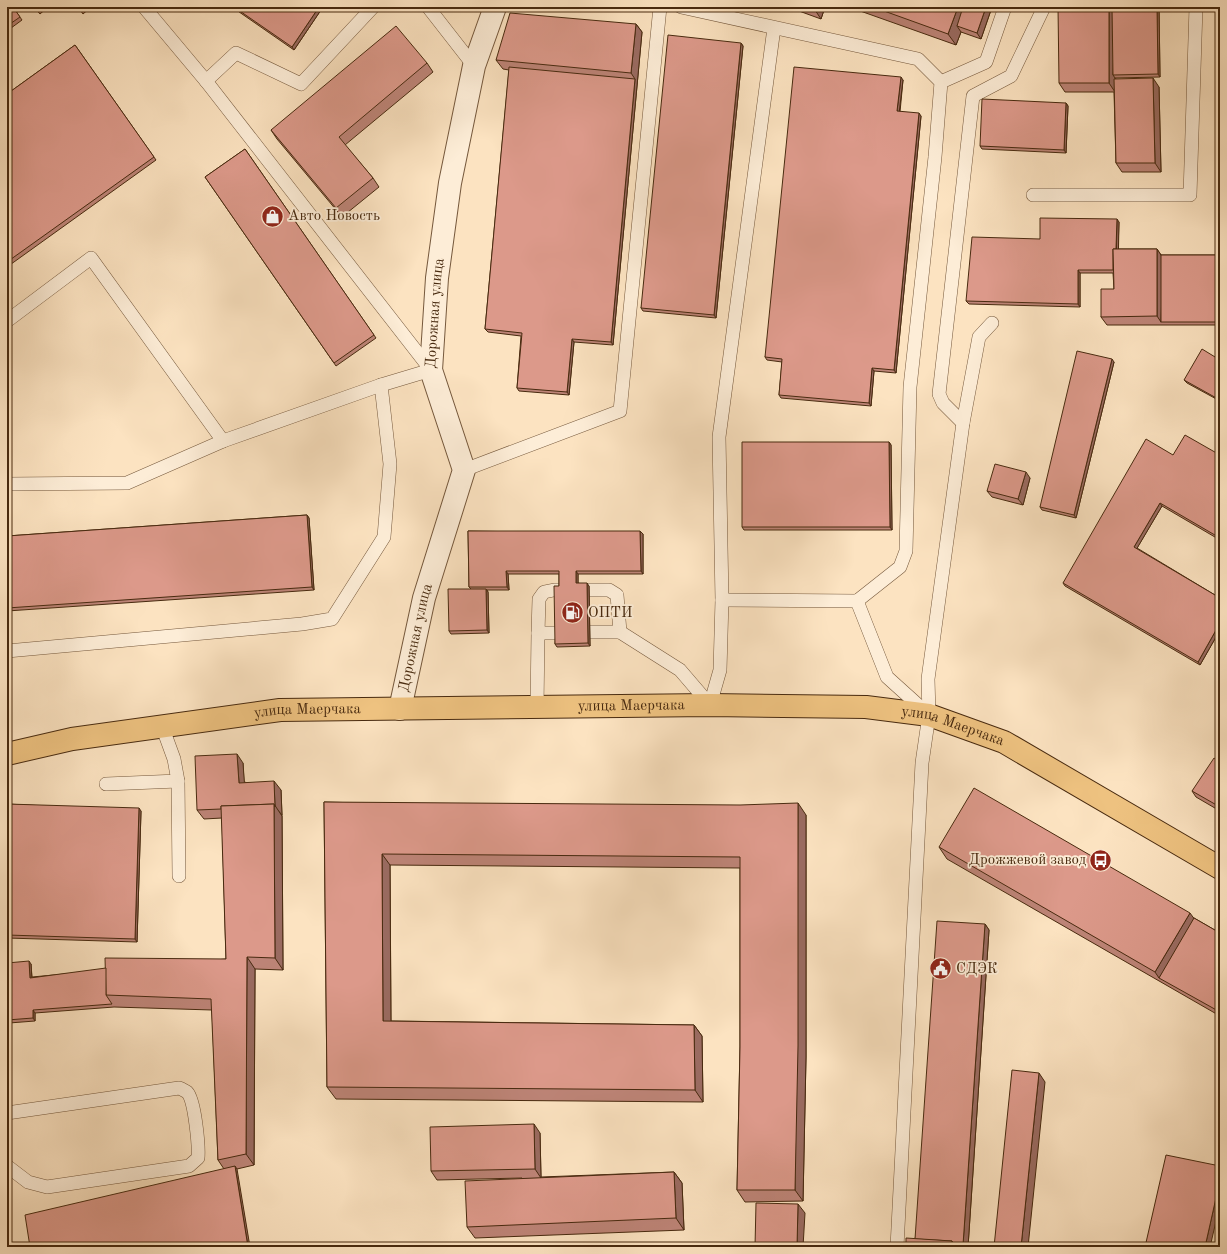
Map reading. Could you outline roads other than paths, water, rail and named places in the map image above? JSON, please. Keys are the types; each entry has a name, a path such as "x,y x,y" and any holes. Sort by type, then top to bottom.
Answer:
{"main road":[{"name":"улица Маерчака","path":"7,754 72,739 280,710 710,705 866,708 929,716 1004,742 1220,868"}],"street":[{"name":"Дорожная улица","path":"400,709 424,598 464,470 431,370 437,278 450,183 474,66 495,7"}],"lane":[{"path":"7,484 127,483 223,441 381,385 431,370 206,81 144,7"},
{"path":"206,81 236,53 301,84 373,7"},
{"path":"428,7 474,66"},
{"path":"464,470 620,411 660,7"},
{"path":"681,7 918,59 942,82"},
{"path":"942,82 986,62 1005,7"},
{"path":"963,423 942,403 939,394 973,96 1011,76 1044,7"},
{"path":"1033,195 1190,195 1196,7"},
{"path":"710,705 720,670 722,600 719,437 774,28"},
{"path":"722,600 857,601 900,567 906,551 910,387 942,82"},
{"path":"7,321 91,258 223,441"},
{"path":"897,1247 922,763 929,716 928,679 963,423 980,337 992,323"},
{"path":"7,650 302,624 332,619 384,537 390,464 381,385"},
{"path":"537,708 538,599 544,592 554,590 609,590 617,595 620,632"},
{"path":"857,601 887,677 929,716"},
{"path":"590,632 620,632 680,670 710,705"},
{"path":"538,633 557,633"},
{"path":"162,726 174,759 178,781 179,876"},
{"path":"106,784 178,781"},
{"path":"7,1113 179,1088 188,1093 192,1102 199,1148 198,1158 189,1166 47,1186 28,1182 7,1166"}],"place":[{"name":"Авто Новость","path":"272,216"},
{"name":"ОПТИ","path":"572,613"},
{"name":"Дрожжевой завод","path":"1101,860"},
{"name":"СДЭК","path":"941,969"}]}
